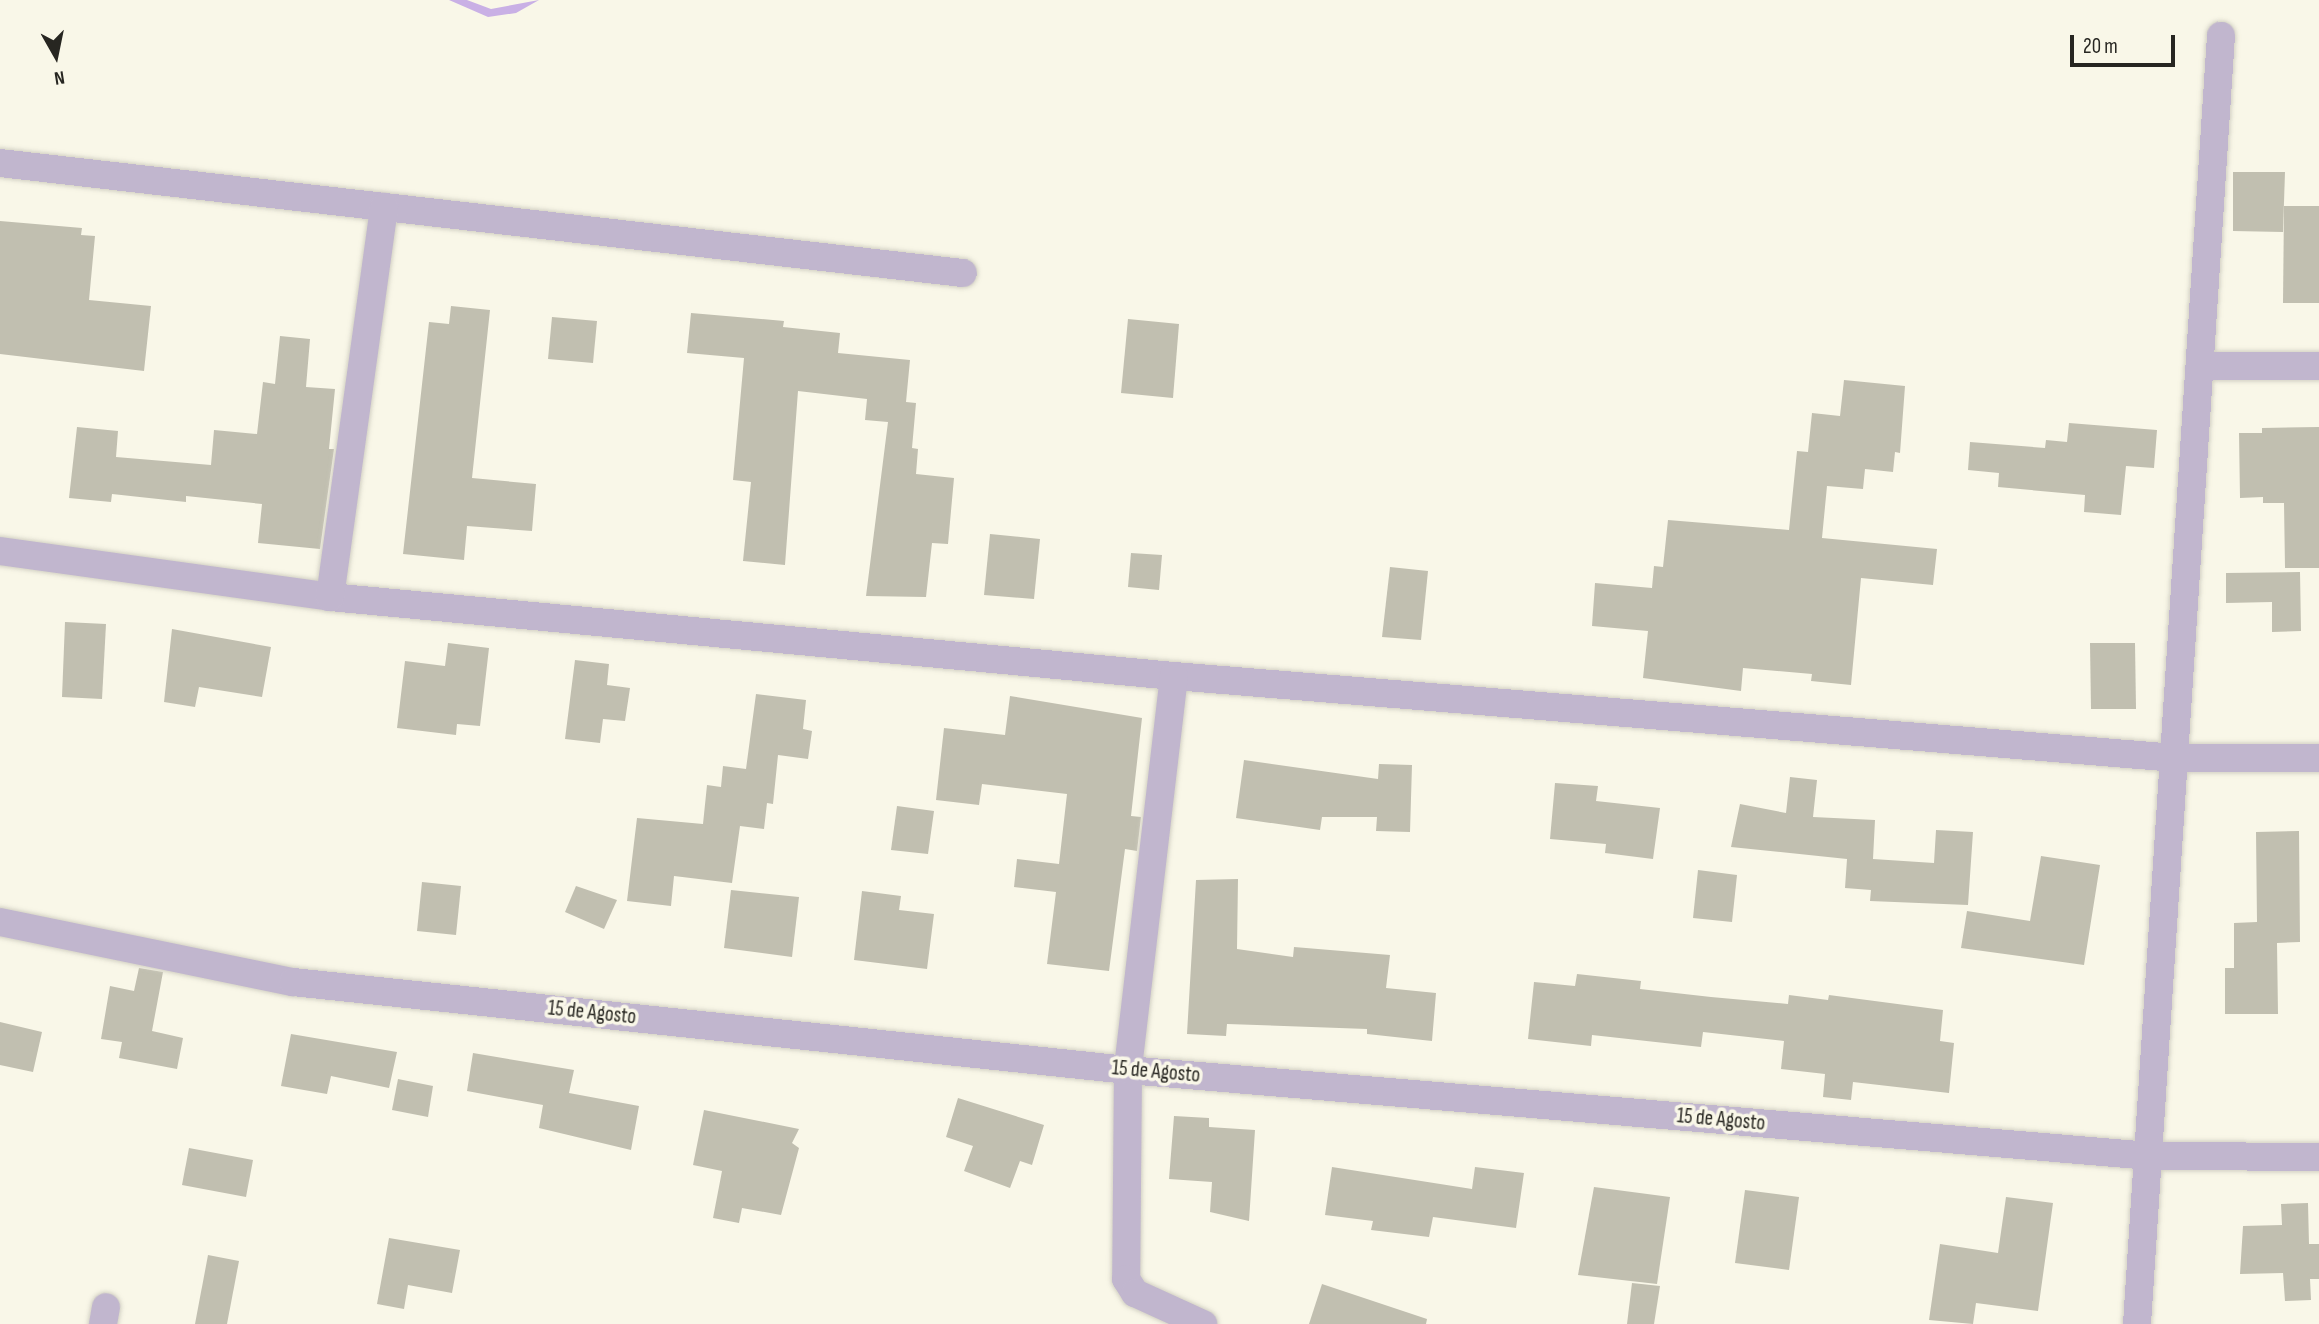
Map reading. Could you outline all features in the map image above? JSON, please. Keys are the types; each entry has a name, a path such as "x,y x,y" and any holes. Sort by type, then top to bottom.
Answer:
{"street":[{"path":"2137,1324 2203,366 2221,36"},
{"path":"0,163 963,273"},
{"path":"330,597 384,207"},
{"path":"2203,366 2319,366"},
{"path":"0,551 330,597 1174,676 2175,758 2319,758"},
{"path":"1174,676 1128,1070 1126,1279 1135,1293 1203,1324"},
{"name":"15 de Agosto","path":"0,922 293,982 1128,1070 2150,1156 2319,1157"}],"shaded area":[{"path":"449,0 467,0 491,9 539,0 516,13 488,17"}],"building":[{"path":"2233,172 2285,172 2283,232 2233,231"},
{"path":"2284,206 2319,206 2319,303 2283,303"},
{"path":"0,221 82,228 81,235 95,236 89,300 151,306 144,371 0,354"},
{"path":"451,306 490,310 472,478 536,484 532,531 467,526 464,560 403,554 429,322 449,324"},
{"path":"691,313 784,321 783,327 840,333 838,353 910,360 906,402 916,403 912,448 918,449 916,474 954,478 948,544 932,543 926,597 866,596 888,422 865,420 867,399 798,391 785,565 743,561 751,482 733,480 744,358 687,353"},
{"path":"552,317 597,321 593,363 548,359"},
{"path":"1128,319 1179,324 1173,398 1121,393"},
{"path":"280,336 310,339 306,387 335,389 329,449 334,449 320,549 258,543 262,504 186,496 186,502 112,494 111,502 69,498 77,427 118,431 116,457 211,465 214,430 257,434 263,382 275,384"},
{"path":"1844,380 1905,386 1900,453 1895,452 1893,472 1865,469 1863,489 1827,486 1822,538 1937,549 1933,585 1861,578 1851,685 1811,681 1812,674 1743,668 1741,691 1643,678 1648,631 1592,626 1595,583 1652,588 1654,566 1663,567 1668,520 1789,530 1797,451 1808,452 1812,413 1840,416"},
{"path":"2069,423 2157,430 2154,468 2126,466 2121,515 2084,512 2085,495 1998,487 1999,473 1968,470 1970,442 2045,448 2046,440 2067,442"},
{"path":"2319,427 2319,568 2285,568 2284,503 2263,503 2263,497 2240,498 2239,433 2262,433 2262,428"},
{"path":"990,534 1040,539 1034,599 984,595"},
{"path":"1131,553 1162,555 1159,590 1128,587"},
{"path":"1390,567 1428,571 1421,640 1382,637"},
{"path":"2300,572 2301,631 2272,632 2272,602 2226,603 2226,573"},
{"path":"65,622 106,624 102,699 62,697"},
{"path":"172,629 271,647 262,697 199,687 195,707 164,702"},
{"path":"448,643 489,648 480,726 457,724 456,735 397,728 405,661 445,666"},
{"path":"2090,643 2135,643 2136,709 2091,709"},
{"path":"575,660 609,664 607,685 630,688 625,721 603,719 600,743 565,739"},
{"path":"756,694 806,700 803,729 812,731 808,759 778,755 773,804 767,803 764,829 740,826 732,883 674,876 671,906 627,901 637,818 703,824 707,785 721,787 723,766 746,769"},
{"path":"1010,696 1142,718 1131,816 1141,817 1137,851 1125,849 1109,971 1047,964 1056,892 1014,887 1017,859 1059,864 1067,794 982,784 979,805 936,800 944,728 1005,735"},
{"path":"1244,760 1378,779 1379,764 1412,765 1410,832 1376,831 1377,817 1322,817 1320,830 1236,818"},
{"path":"1790,777 1817,780 1813,817 1875,820 1873,859 1934,863 1936,830 1973,832 1968,905 1870,901 1871,890 1845,888 1847,859 1731,847 1740,804 1786,813"},
{"path":"1555,783 1598,786 1596,801 1660,808 1653,859 1605,853 1606,844 1550,839"},
{"path":"897,806 934,811 928,854 891,850"},
{"path":"2299,831 2300,942 2277,943 2278,1014 2225,1014 2225,968 2234,968 2234,923 2257,922 2256,832"},
{"path":"2041,856 2100,865 2084,965 1961,948 1967,911 2030,921"},
{"path":"1698,870 1737,875 1732,922 1693,918"},
{"path":"1238,879 1237,949 1293,957 1294,947 1390,955 1386,988 1436,993 1432,1041 1367,1034 1367,1029 1227,1024 1226,1036 1187,1034 1196,880"},
{"path":"422,882 461,886 456,935 417,931"},
{"path":"576,886 617,900 604,929 565,912"},
{"path":"731,890 799,897 792,957 724,948"},
{"path":"862,891 901,896 899,910 934,914 927,969 854,960"},
{"path":"139,968 163,972 152,1031 183,1038 177,1069 119,1058 122,1042 101,1039 110,986 134,991"},
{"path":"1577,974 1641,981 1640,989 1711,997 1788,1004 1789,995 1828,1000 1829,995 1943,1010 1940,1041 1954,1043 1949,1093 1853,1082 1851,1100 1823,1097 1825,1074 1781,1069 1784,1041 1703,1032 1701,1047 1592,1035 1591,1046 1528,1039 1534,982 1575,986"},
{"path":"0,1022 42,1032 33,1072 0,1065"},
{"path":"291,1034 397,1052 389,1088 331,1076 327,1094 281,1086"},
{"path":"473,1053 574,1070 569,1093 639,1106 631,1150 539,1128 543,1105 467,1091"},
{"path":"398,1079 433,1086 428,1117 392,1110"},
{"path":"958,1098 1044,1125 1032,1165 1020,1161 1010,1188 964,1171 973,1146 946,1137"},
{"path":"704,1110 799,1129 792,1143 799,1148 781,1215 742,1208 739,1223 713,1218 722,1171 693,1165"},
{"path":"1174,1116 1209,1118 1209,1127 1255,1130 1249,1221 1210,1212 1212,1182 1169,1179"},
{"path":"189,1148 253,1160 246,1197 182,1185"},
{"path":"1332,1167 1472,1189 1475,1167 1524,1173 1516,1228 1433,1217 1429,1237 1371,1230 1373,1221 1325,1215"},
{"path":"1594,1187 1670,1197 1657,1284 1578,1275"},
{"path":"1745,1190 1799,1197 1789,1270 1735,1263"},
{"path":"2006,1197 2053,1203 2038,1311 1976,1303 1973,1324 1929,1320 1940,1244 1998,1253"},
{"path":"2308,1203 2309,1244 2319,1244 2319,1279 2310,1279 2311,1300 2285,1301 2283,1273 2240,1274 2243,1226 2282,1225 2281,1204"},
{"path":"389,1238 460,1250 452,1293 408,1285 404,1309 377,1304"},
{"path":"208,1255 239,1261 227,1324 195,1324"},
{"path":"1632,1283 1660,1286 1654,1324 1627,1324"},
{"path":"1322,1284 1427,1319 1426,1324 1309,1324"}]}
